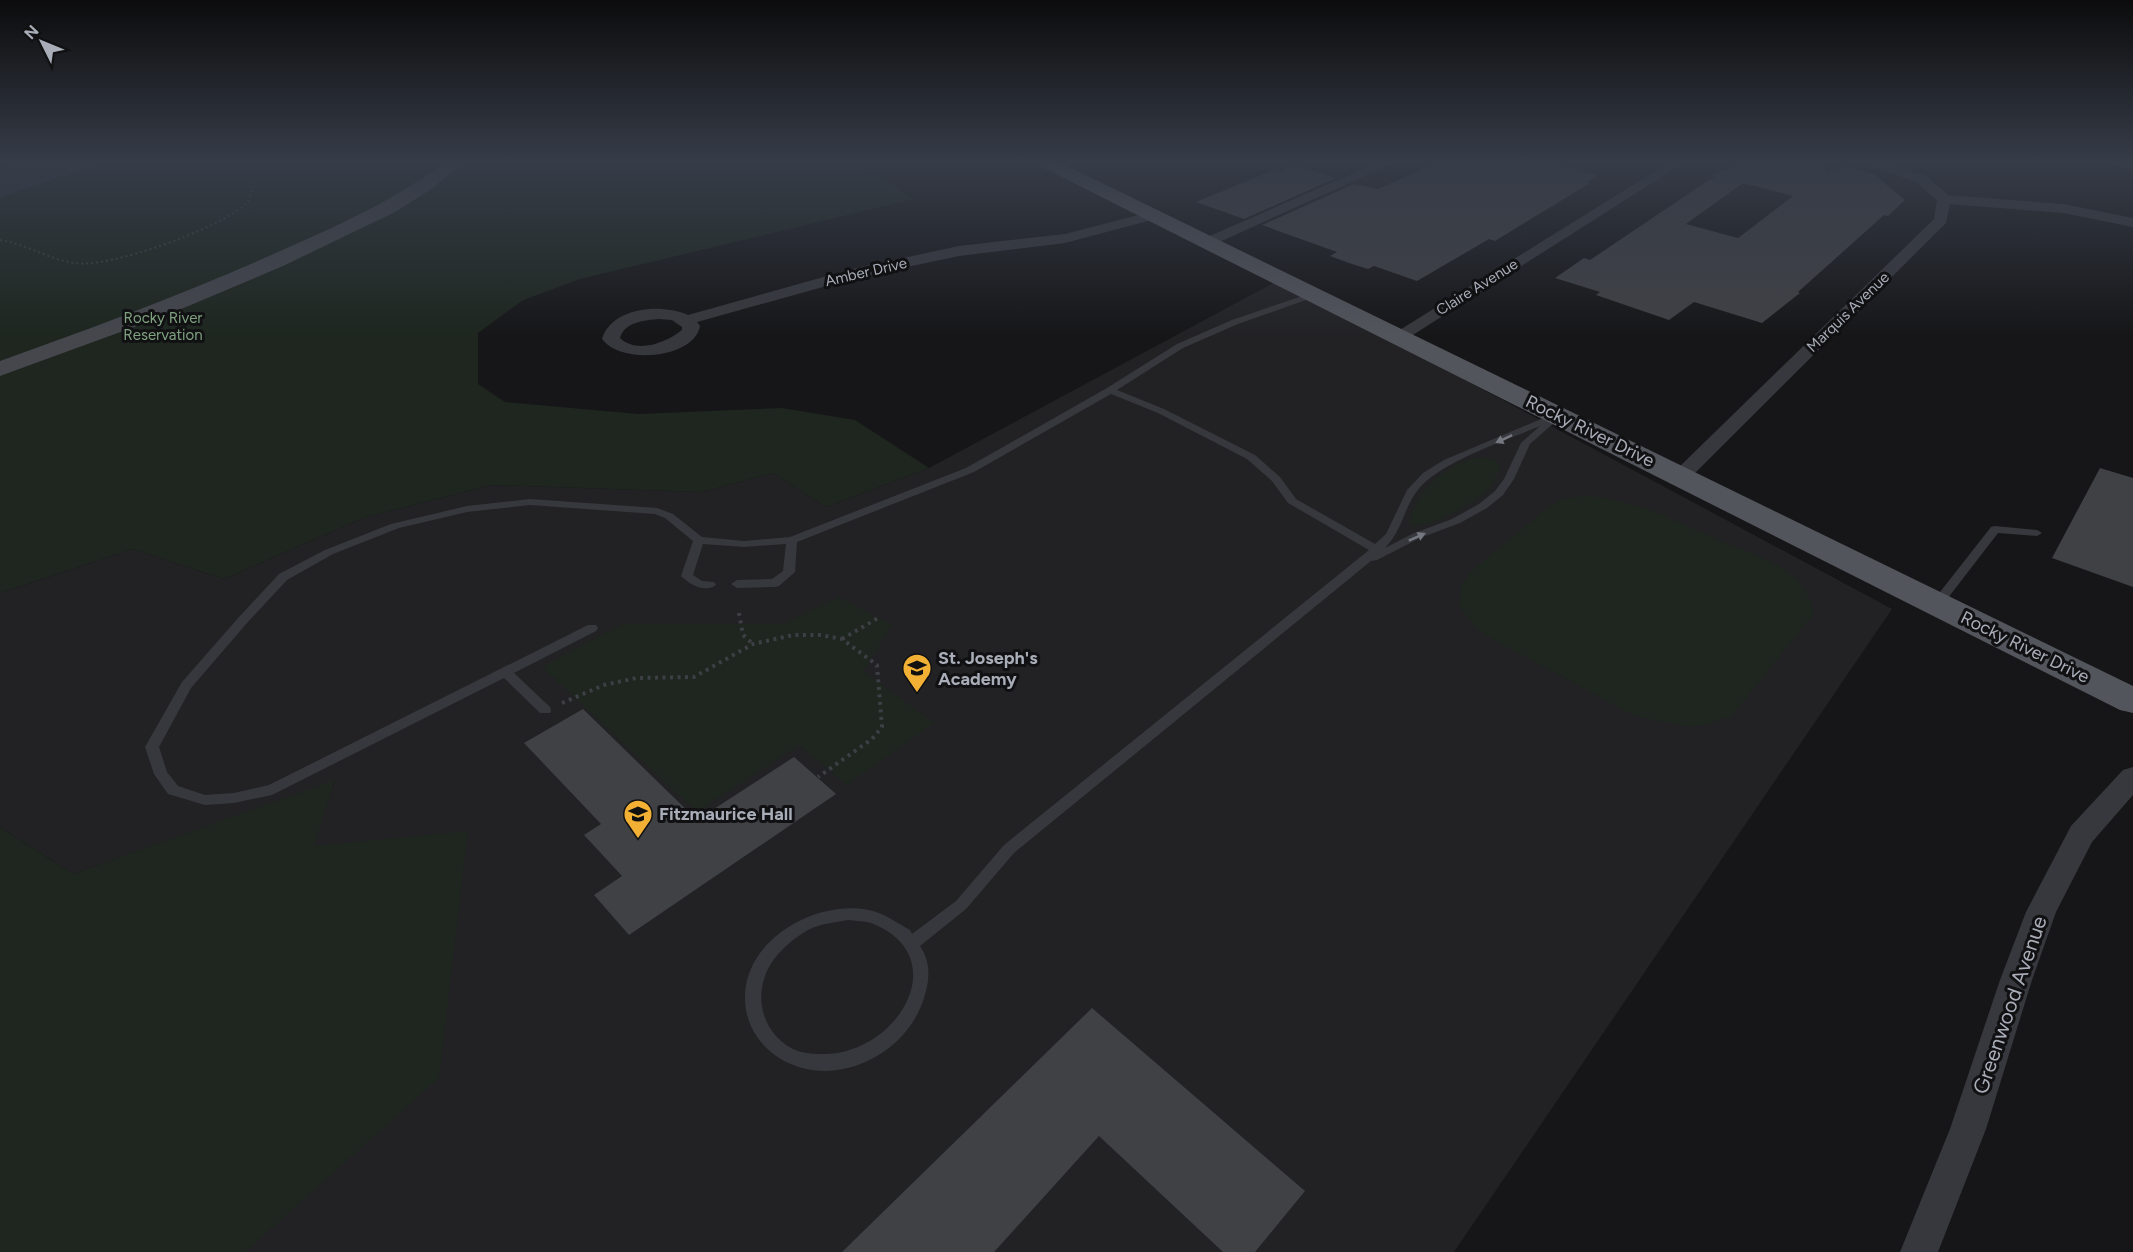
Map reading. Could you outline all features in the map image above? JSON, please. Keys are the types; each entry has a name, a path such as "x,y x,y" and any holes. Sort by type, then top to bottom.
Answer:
{"main road":[{"name":"Rocky River Drive","path":"1166,220 2133,701"}],"street":[{"path":"0,369 203,293 287,257 363,220"},
{"name":"Amber Drive","path":"687,320 852,274 959,251 1065,238 1133,220"},
{"path":"1210,241 1257,220"},
{"name":"Claire Avenue","path":"1399,336 1584,220"},
{"name":"Marquis Avenue","path":"1681,476 1941,220"},
{"name":"Greenwood Avenue","path":"1919,1252 1968,1129 2016,980 2041,912 2082,834 2133,777"}],"lane":[{"path":"592,628 272,789 234,798 205,800 173,790 161,774 152,747 186,685 284,577 329,552 394,526 467,509 530,502 657,511 669,516 699,540 744,544 792,540 970,470 1110,390 1180,346 1235,322 1314,294"},
{"path":"1110,390 1161,411 1251,457 1276,479 1292,501 1377,550"},
{"path":"912,943 961,905 1009,849 1364,562 1391,535 1413,490 1427,475 1449,462 1558,415"},
{"path":"1364,562 1416,536 1456,521 1483,506 1509,479 1526,443 1558,415"},
{"path":"1937,604 1995,529 2037,533"},
{"path":"699,540 687,576 699,584 710,585"},
{"path":"737,584 775,583 789,572 792,540"},
{"path":"506,672 545,710"},
{"path":"848,914 873,917 895,927 912,943 921,965 921,989 912,1014 894,1036 869,1053 840,1062 811,1062 784,1053 765,1037 754,1016 752,992 760,968 775,946 796,929 821,918 848,914"}],"path":[{"path":"0,240 22,242 61,259 82,264 118,259 177,238 217,220"},
{"path":"739,612 744,635 753,644"},
{"path":"842,639 878,618"},
{"path":"545,710 604,685 636,678 694,677 753,644 794,635 820,635 842,639 877,665 882,727 872,739 818,777"}],"shaded area":[{"name":"St. Joseph's Academy","path":"1279,280 1892,609 1454,1252 169,1252 335,781 73,874 0,827 0,593 133,549 224,579 363,518 491,485 702,492 773,473 826,507 929,468"}],"green space":[{"name":"Rocky River Reservation","path":"0,220 825,220 580,279 523,300 478,333 478,384 505,402 638,414 782,408 855,420 929,468 826,507 773,473 702,492 491,485 363,518 224,579 133,549 0,593"},
{"path":"1484,457 1496,460 1500,466 1493,482 1484,493 1454,513 1430,523 1412,525 1409,522 1420,498 1436,478 1458,464"},
{"path":"1584,496 1621,501 1674,520 1769,561 1792,575 1803,587 1814,613 1732,716 1704,725 1687,726 1648,719 1627,712 1487,636 1475,627 1460,607 1461,584 1476,567 1550,506 1565,498"},
{"path":"839,597 892,625 863,671 934,723 847,785 799,745 697,812 542,667 622,624 783,624"},
{"path":"335,780 314,846 468,831 439,1078 245,1252 0,1252 0,827 73,874"}],"building":[{"path":"1272,220 1529,220 1495,241 1489,239 1417,281 1374,266 1368,269 1352,264 1330,256 1337,252 1262,225"},
{"path":"1649,220 1691,220 1686,224 1738,238 1761,220 1878,220 1798,292 1800,293 1762,323 1694,302 1669,320 1596,295 1600,292 1555,278 1584,258 1590,260"},
{"path":"2100,468 2133,478 2133,587 2052,558"},
{"path":"583,709 697,820 794,757 836,794 629,935 594,895 622,876 584,835 601,824 524,743"},
{"path":"1092,1008 1305,1191 1255,1252 1223,1252 1099,1136 994,1252 842,1252"}],"place":[{"name":"St. Joseph's Academy","path":"917,694"},
{"name":"Fitzmaurice Hall","path":"638,840"}]}
